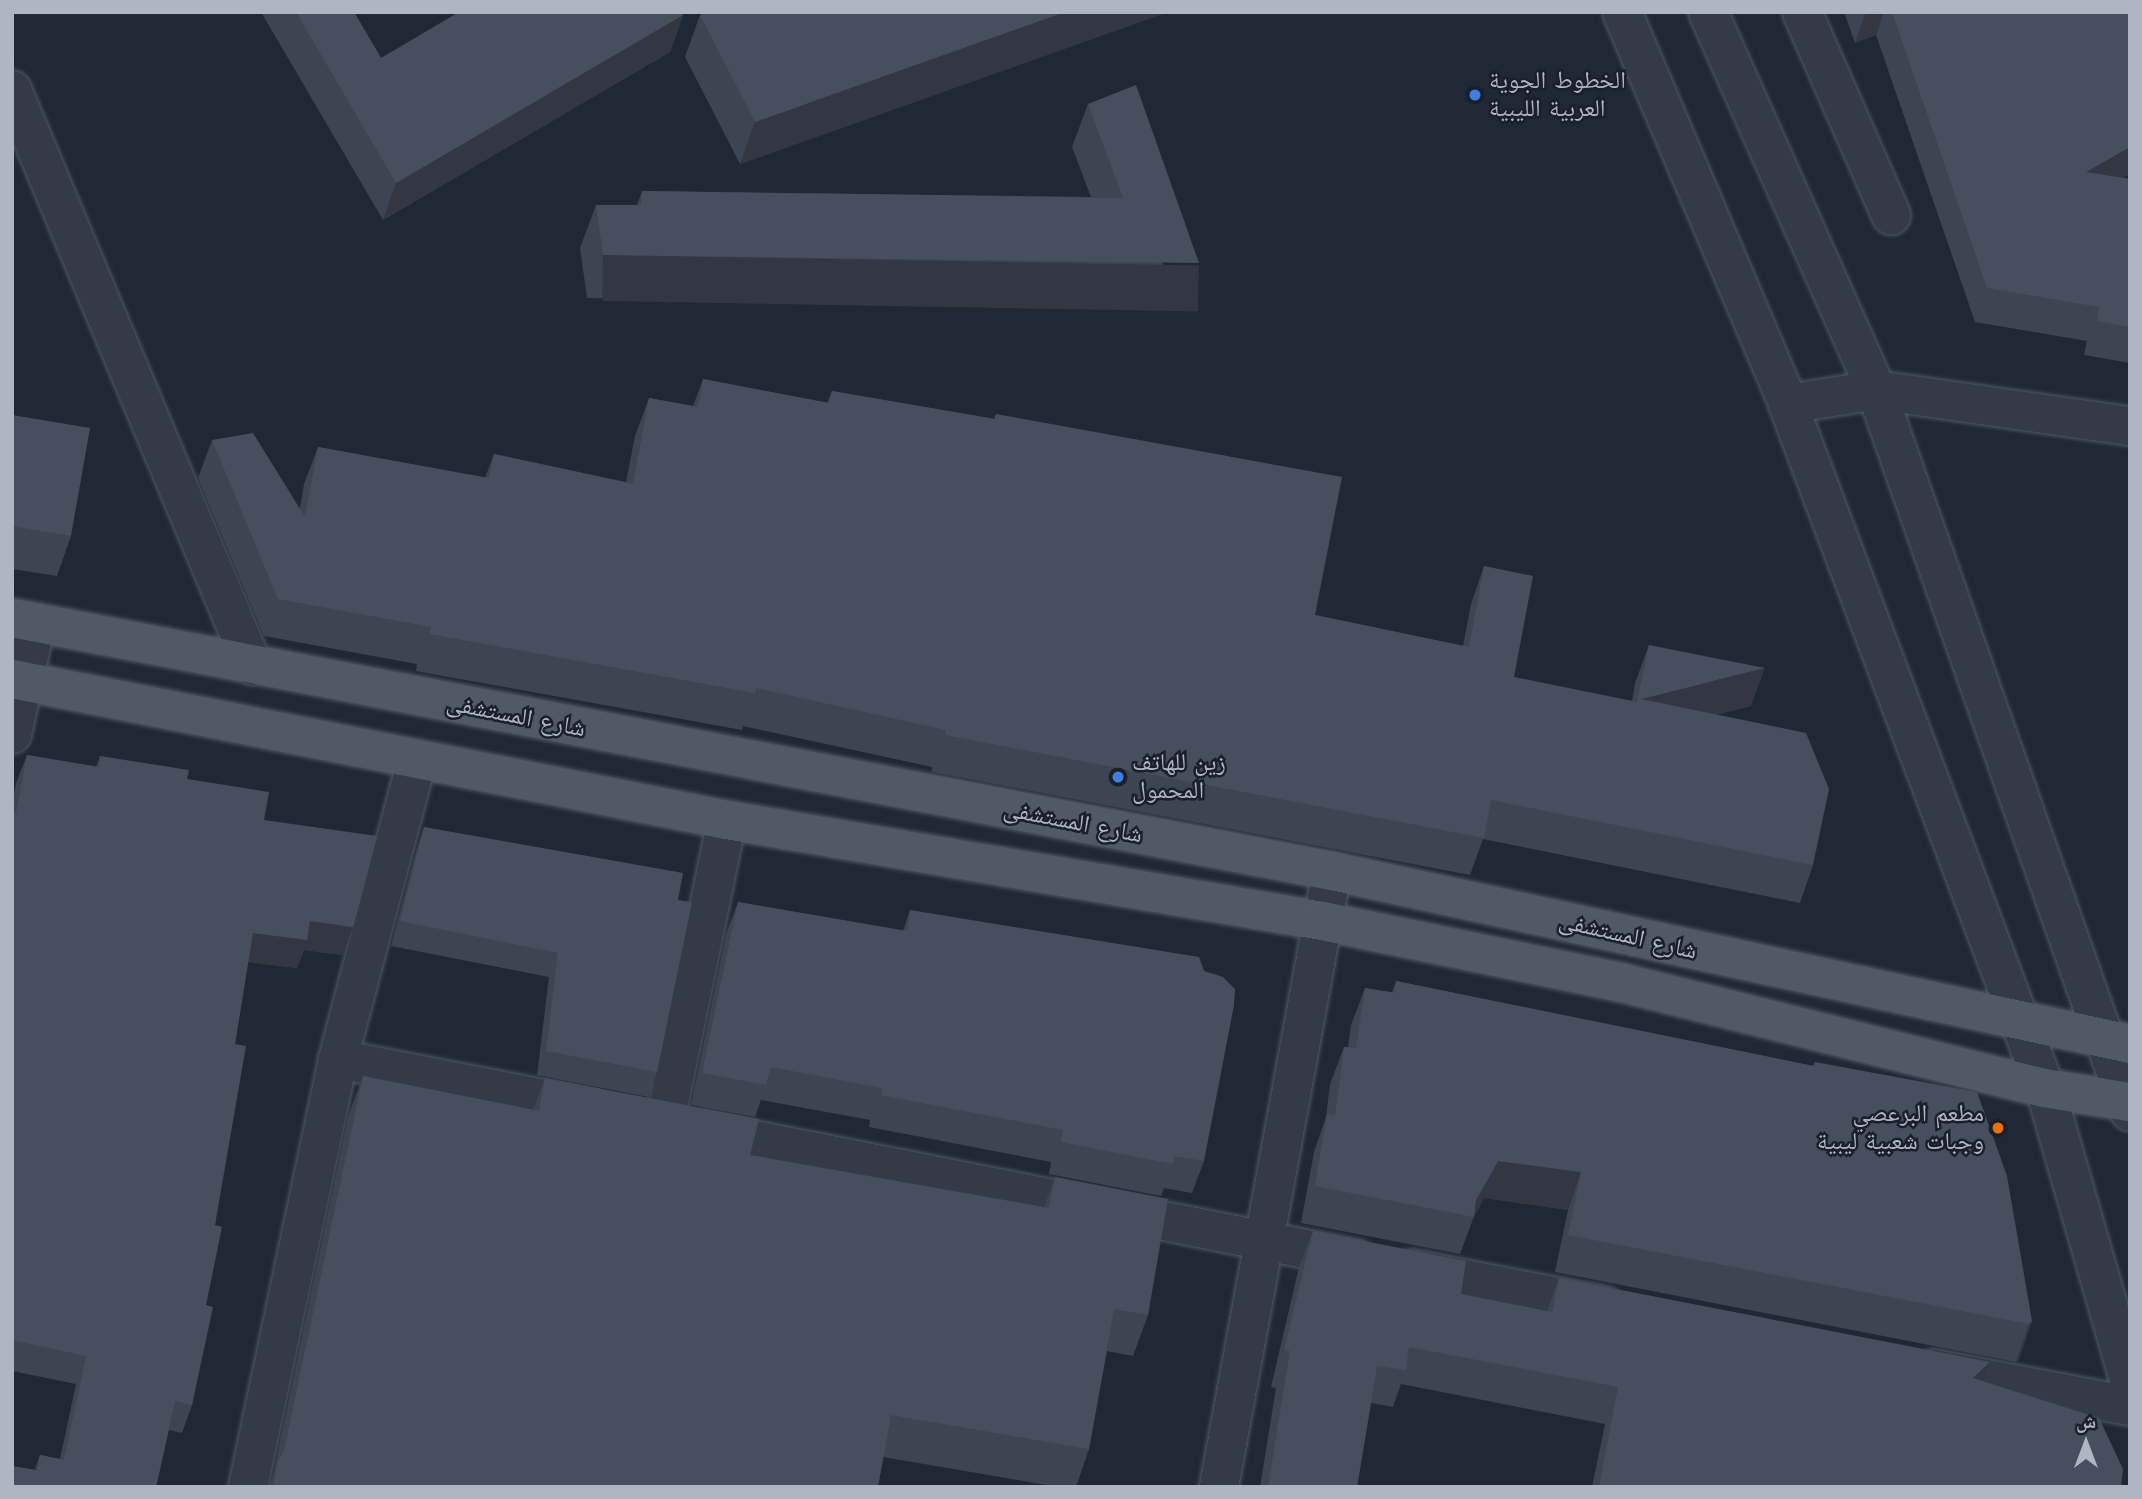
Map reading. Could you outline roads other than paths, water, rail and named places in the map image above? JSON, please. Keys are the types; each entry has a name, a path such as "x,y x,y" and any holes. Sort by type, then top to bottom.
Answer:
{"main road":[{"name":"شارع المستشفى","path":"24,620 1332,871 2020,1023 2118,1042"},
{"name":"شارع المستشفى","path":"19,680 417,761 727,820 1322,921 1623,983 2045,1088 2129,1105"}],"street":[{"path":"1622,12 1788,404 2045,1088 2130,1383"},
{"path":"1708,12 1876,390 2118,1042 2129,1105"},
{"path":"1802,12 1891,215"},
{"path":"12,90 253,666"},
{"path":"1788,404 1876,390 2130,426"},
{"path":"12,734 24,620"},
{"path":"248,1487 338,1059 417,761"},
{"path":"665,1122 727,820"},
{"path":"1219,1487 1267,1242 1332,871"},
{"path":"338,1059 1637,1312"},
{"path":"1897,1362 2130,1406"}],"place":[{"name":"الخطوط الجوية العربية الليبية","path":"1475,95"},
{"name":"زين للهاتف المحمول","path":"1118,777"},
{"name":"مطعم البرعصي وجبات شعبية ليبية","path":"1998,1128"}]}
